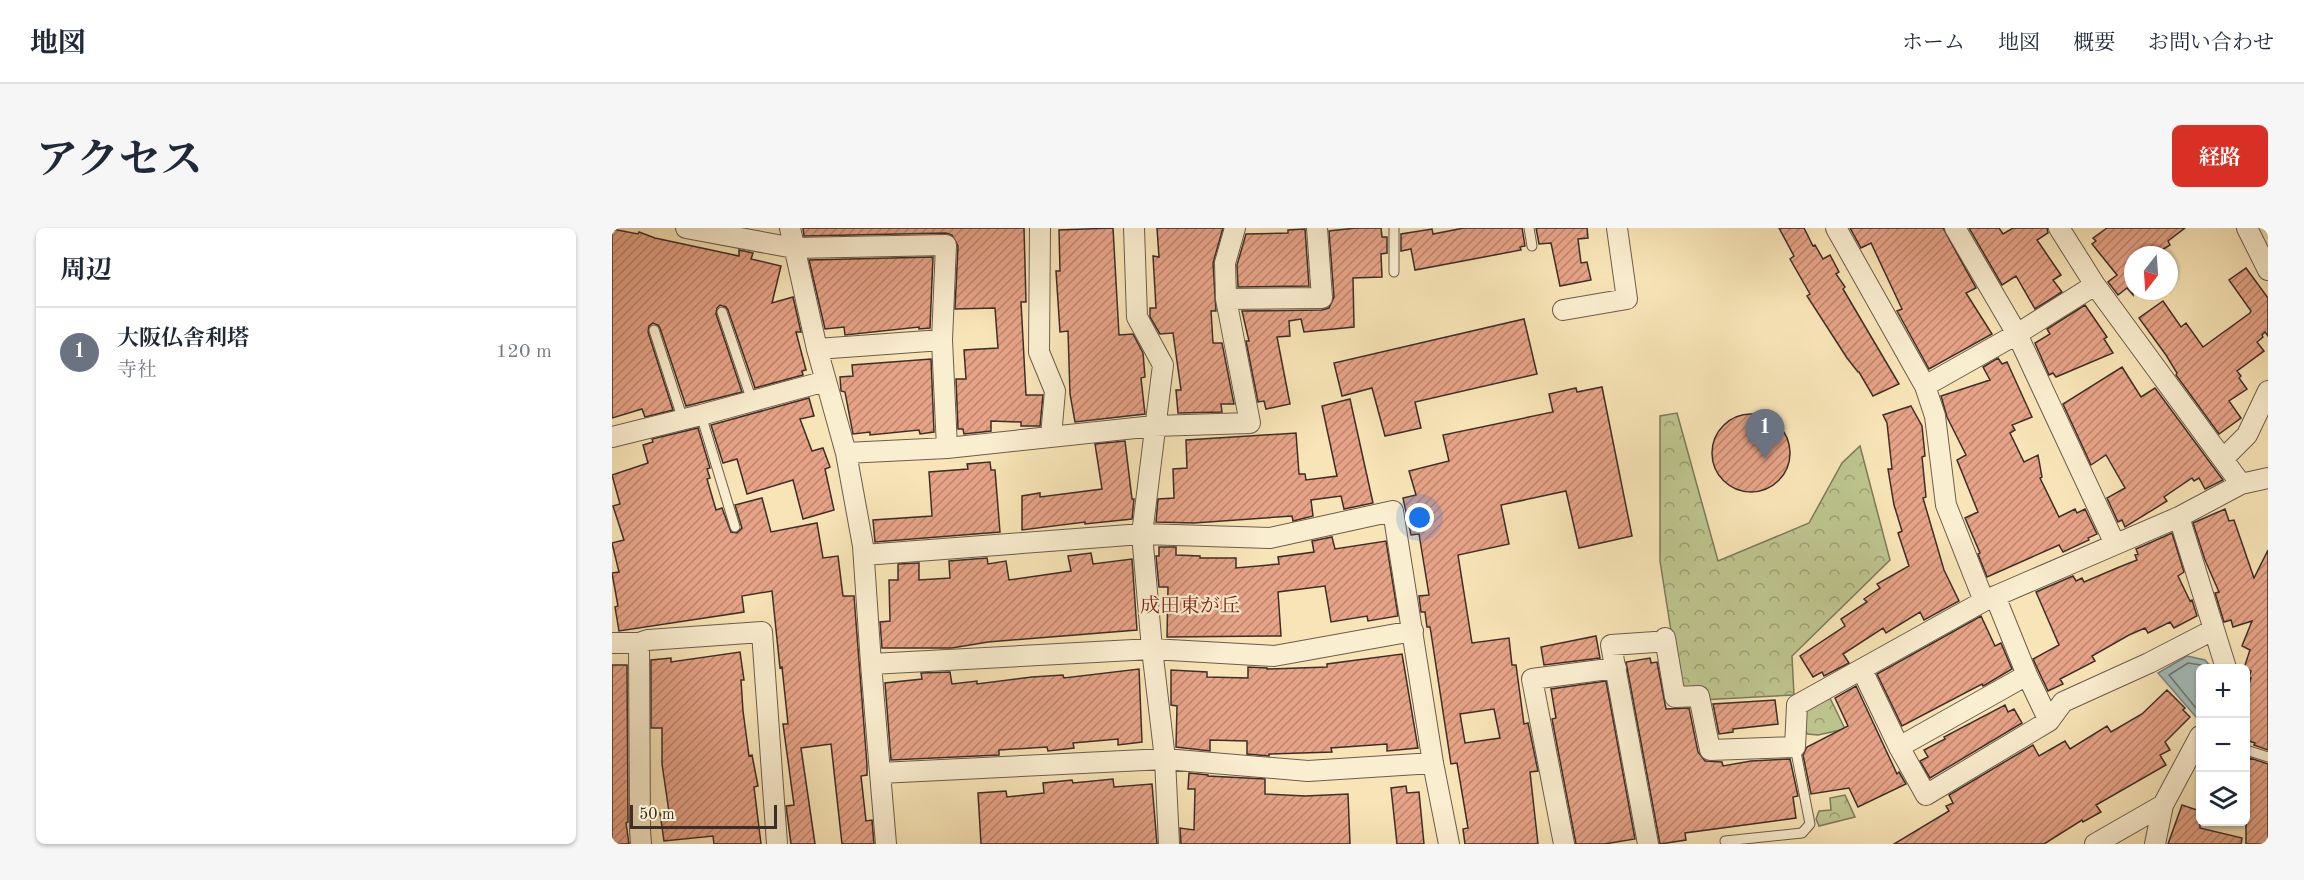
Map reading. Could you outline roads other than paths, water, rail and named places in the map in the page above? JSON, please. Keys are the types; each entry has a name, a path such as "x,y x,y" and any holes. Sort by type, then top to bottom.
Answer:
{"street":[{"path":"691,228 794,248 946,237 942,340 946,448"},
{"path":"790,228 817,350 846,453 864,555 886,844"},
{"path":"1040,228 1039,352 1055,392 1051,436"},
{"path":"1134,228 1137,317 1163,365 1142,534 1165,759 1169,844"},
{"path":"846,453 946,448 1154,426 1250,423 1226,299 1225,263 1235,228"},
{"path":"1226,299 1322,298 1317,228"},
{"path":"1563,310 1627,298 1617,228"},
{"path":"1836,228 1925,386 1935,416 1946,505 2049,722"},
{"path":"1955,228 2017,334 2115,544"},
{"path":"2059,228 2095,285 2241,483"},
{"path":"2247,228 2268,270"},
{"path":"1925,386 2017,334 2095,285"},
{"path":"817,350 942,340"},
{"path":"612,437 826,381"},
{"path":"2224,458 2247,435 2268,391"},
{"path":"1648,844 1611,645 1660,640 1675,697 1699,696 1710,750 1795,747 1797,705 1990,599 2179,517 2241,483 2268,478"},
{"path":"864,555 1142,534 1270,538 1393,511 1433,763 1449,844"},
{"path":"2179,517 2224,664"},
{"path":"1862,670 1899,747 1926,795 2049,722 2063,702 2150,663 2213,630"},
{"path":"872,664 1152,649 1274,656 1413,631"},
{"path":"612,643 639,643 648,640 762,632 777,844"},
{"path":"639,643 639,830 641,844"},
{"path":"1564,844 1532,679 1616,668"},
{"path":"1899,747 2027,675"},
{"path":"2155,844 2163,806 2196,744"},
{"path":"880,773 1165,759 1308,771 1433,763"},
{"path":"2096,844 2163,806"}],"lane":[{"path":"1394,228 1394,272"},
{"path":"1529,228 1532,246"},
{"path":"722,312 752,401"},
{"path":"654,330 692,417 735,527"},
{"path":"1725,841 1802,833 1810,824 1795,747"},
{"path":"2250,751 2268,758"}],"water":[{"path":"2187,656 2205,660 2208,664 2196,664 2196,717 2158,673"}],"place":[{"name":"大阪仏舎利塔","path":"1765,459"}],"district":[{"name":"成田東が丘","path":"1190,605"}]}
